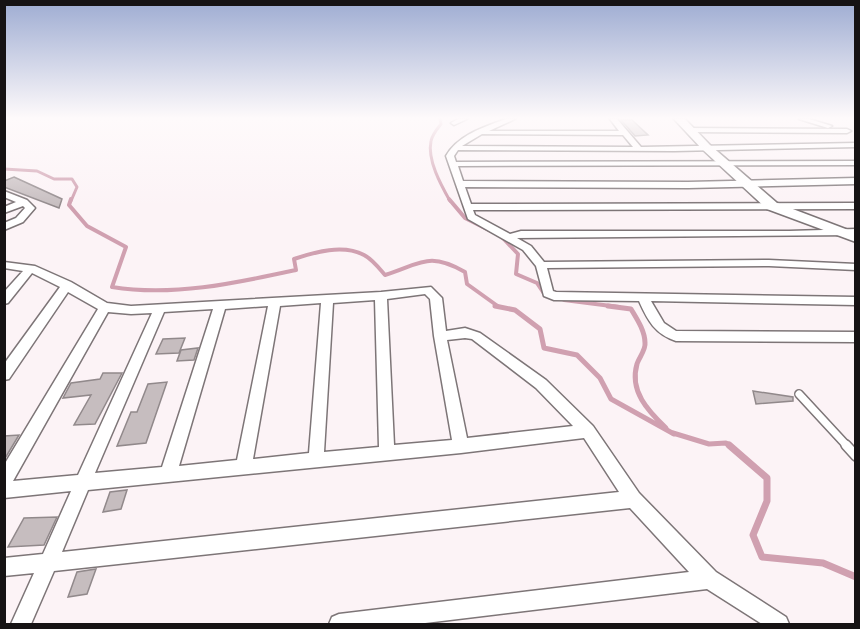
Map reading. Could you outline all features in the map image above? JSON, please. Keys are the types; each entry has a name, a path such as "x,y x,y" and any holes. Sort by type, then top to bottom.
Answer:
{"street":[{"path":"454,148 450,156 471,216 527,248 541,265 548,293 554,296 855,301"},
{"path":"519,148 661,148"},
{"path":"708,148 772,206 855,238"},
{"path":"454,164 855,163"},
{"path":"460,184 688,185 855,181"},
{"path":"4,194 24,202 30,208 26,216 4,227"},
{"path":"4,210 24,202"},
{"path":"468,207 855,206"},
{"path":"508,238 521,234 855,232"},
{"path":"541,265 769,263 855,267"},
{"path":"4,265 31,268 105,307 131,310 381,296 420,289 431,292 436,298 440,336 461,446"},
{"path":"4,300 31,268"},
{"path":"4,375 67,285"},
{"path":"381,296 387,453"},
{"path":"316,460 327,298"},
{"path":"644,299 664,333 676,336 855,337"},
{"path":"243,468 275,302"},
{"path":"168,474 221,304"},
{"path":"4,481 105,307"},
{"path":"21,624 159,310"},
{"path":"440,336 465,333 476,336 541,384 588,431 633,499 709,579 779,624"},
{"path":"4,490 461,446 588,431"},
{"path":"4,567 633,499"},
{"path":"339,624 709,579"}],"lane":[{"path":"799,394 855,456"}],"building":[{"path":"14,177 62,199 59,208 4,187 4,181"},
{"path":"185,338 179,353 156,354 163,339"},
{"path":"198,348 194,360 177,361 181,350"},
{"path":"103,373 122,373 95,424 74,425 91,395 63,398 71,383 100,379"},
{"path":"167,382 146,443 117,446 131,412 137,412 148,384"},
{"path":"753,391 793,397 793,401 756,404"},
{"path":"19,435 4,460 4,436"},
{"path":"127,490 121,509 103,512 110,492"},
{"path":"57,517 44,545 8,547 24,518"},
{"path":"96,569 87,594 68,597 77,572"}],"waterway":[{"path":"430,148 436,172 450,201"},
{"path":"4,169 37,171 54,179 72,179 77,187 71,201"},
{"path":"71,199 69,205 87,226 126,247 112,287 158,290 227,284 296,270 294,259 311,254 329,250 347,250 367,257 385,275 416,264 442,262 465,272 467,284 499,307"},
{"path":"449,199 465,218 493,232"},
{"path":"501,236 518,254 516,274 537,283 545,295"},
{"path":"564,300 619,307"},
{"path":"608,306 631,309 640,325 645,345 635,374 638,392 653,415 666,428"},
{"path":"499,307 515,310 540,329 544,348 577,355 600,378 611,399 674,434"},
{"path":"673,433 709,444 726,443 731,447"},
{"path":"729,445 767,478 767,501 753,535 762,557 823,563 856,577"}]}
